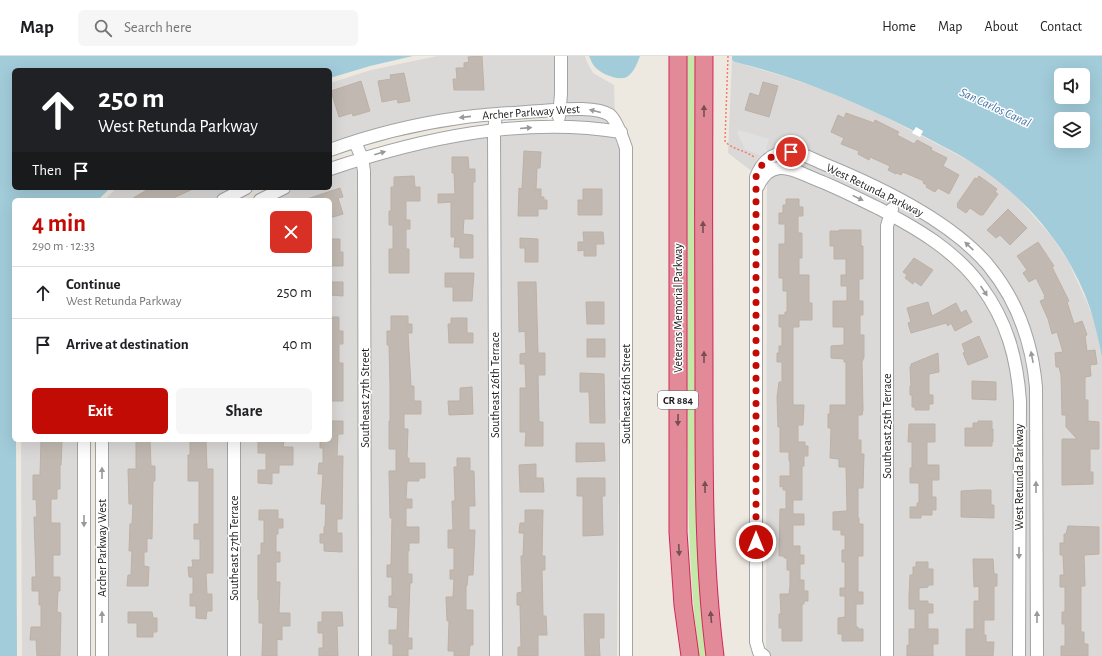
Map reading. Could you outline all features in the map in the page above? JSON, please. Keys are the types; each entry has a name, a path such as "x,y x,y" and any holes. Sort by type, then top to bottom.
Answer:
{"highway":[{"path":"669,56 669,168 678,265"},
{"name":"Veterans Memorial Parkway","path":"678,56 678,532 683,598 690,656"},
{"name":"CR 884","path":"704,56 705,530 707,578 715,656"}],"street":[{"path":"558,126 560,109 561,56"},
{"name":"Archer Parkway West","path":"332,149 417,125 460,118 560,109 588,109 605,113 610,116 621,132"},
{"name":"Southeast 26th Terrace","path":"496,114 494,131 496,656"},
{"name":"Archer Parkway West","path":"332,168 362,158 429,140 494,131 558,126 592,128 621,132"},
{"name":"Southeast 26th Street","path":"621,132 626,148 626,656"},
{"name":"Southeast 27th Street","path":"355,142 362,158 364,172 365,656"},
{"name":"West Retunda Parkway","path":"756,190 756,177 760,167 766,160 780,154 791,152 836,169 897,198 940,223 957,235 988,265 1006,291 1027,336 1034,368 1036,387 1037,656"},
{"name":"West Retunda Parkway","path":"756,190 762,178 771,170 788,168 857,197 937,243 960,262 990,299 1011,345 1018,380 1020,401 1019,656"},
{"path":"227,198 242,190"},
{"path":"264,198 280,190"},
{"path":"756,190 756,642 759,652 764,656"},
{"name":"Southeast 25th Terrace","path":"887,656 886,252 890,215 897,198"},
{"name":"Archer Parkway West","path":"84,442 84,656"},
{"name":"Archer Parkway West","path":"102,442 102,656"},
{"name":"Southeast 27th Terrace","path":"234,442 234,656"}],"path":[{"path":"728,56 725,141 732,147 749,153"}],"shaded area":[{"path":"437,56 555,56 555,105 332,145 332,82 371,70"},
{"path":"566,56 585,56 593,73 614,85 616,143 621,148 617,656 107,656 107,442 332,442 332,198 275,198 292,190 332,190 332,173 408,150 467,140 542,132 563,127 565,114"},
{"path":"732,60 836,94 872,110 971,162 1001,182 1015,195 1052,237 1069,263 1096,326 1102,358 1102,656 771,656 766,654 767,183 728,153"},
{"path":"739,130 769,139 766,149 767,152 761,156 745,149 737,133"},
{"path":"115,190 231,190 216,198 106,198"},
{"path":"21,442 79,442 79,656 22,656"}],"green space":[{"path":"687,56 697,56 708,656 699,656 695,624 689,530 687,360"}],"water":[{"path":"0,56 413,56 370,66 332,77 332,68 12,68 12,190 108,190 100,198 12,198 12,442 16,442 17,656 0,656"},
{"path":"589,56 640,56 632,73 627,77 619,78 610,76 598,70 593,65"},
{"name":"San Carlos Canal","path":"732,56 1102,56 1102,358 1090,308 1070,264 1043,225 1027,207 991,176 956,153 867,108 803,82 732,60"}],"pier":[{"path":"916,127 923,131 920,137 912,133"}],"building":[{"path":"482,56 484,90 454,90 453,79 457,79 456,68 464,68 464,63 469,62 468,57"},
{"path":"404,73 410,101 398,103 397,99 382,102 378,81 391,79 390,75"},
{"path":"361,81 370,111 353,116 352,113 339,117 332,91"},
{"path":"763,82 778,86 769,117 745,110 750,93 759,96"},
{"path":"846,113 874,123 875,120 899,132 897,135 914,144 917,140 932,148 931,150 947,158 943,166 959,175 949,194 938,188 935,192 926,187 927,185 923,183 924,181 903,172 901,175 896,174 888,170 890,166 870,157 869,160 858,154 859,151 841,144 844,138 831,132 838,115 844,118"},
{"path":"524,151 541,152 540,168 537,168 536,189 541,189 541,197 544,197 544,200 547,200 547,209 538,209 538,216 518,216 519,188 522,189"},
{"path":"452,157 468,157 469,169 475,169 475,182 473,182 473,219 464,219 463,234 473,235 473,258 460,258 460,247 454,247 455,237 451,237 451,202 438,203 438,194 455,194 454,173 452,173"},
{"path":"414,176 415,187 420,187 420,201 406,201 406,220 410,220 410,229 406,229 406,249 409,249 409,273 389,273 389,249 393,249 393,225 389,225 389,211 391,211 391,187 394,187 394,177"},
{"path":"979,176 997,189 995,192 998,194 983,215 980,215 970,208 966,213 957,207 957,204 975,178 977,179"},
{"path":"340,188 343,197 338,198 343,214 332,217 332,198 310,198"},
{"path":"583,189 602,189 602,215 578,215 578,200 583,200"},
{"path":"147,190 191,190 173,198 133,198"},
{"path":"786,199 799,199 799,207 803,207 803,216 798,216 798,233 802,233 802,258 799,258 799,275 809,275 809,303 812,303 812,320 799,320 799,327 793,327 793,405 804,405 803,425 798,425 798,442 805,442 805,446 808,446 808,456 804,456 804,466 802,466 802,500 793,500 793,514 804,514 804,525 793,525 793,546 800,546 800,555 804,555 804,564 800,564 800,580 804,580 804,591 808,591 808,601 804,601 804,604 802,604 802,641 782,641 782,628 779,628 779,614 781,614 780,594 789,594 790,585 790,570 787,570 787,558 784,558 784,556 779,556 780,509 786,509 786,490 783,490 783,486 780,487 780,476 790,476 790,461 789,452 780,452 780,427 778,427 777,397 779,382 782,382 782,362 777,362 779,346 782,346 782,327 779,327 779,315 785,315 785,312 787,312 787,291 783,291 783,278 779,278 779,244 785,244 785,224 779,224 779,213 783,213 783,205 786,205"},
{"path":"1008,209 1027,228 1010,245 1000,235 996,238 987,230"},
{"path":"861,230 861,246 863,246 863,279 859,279 859,301 863,301 863,315 860,315 860,335 864,335 864,357 862,362 863,410 862,415 858,415 858,440 861,440 861,454 864,454 863,488 858,488 858,518 859,524 863,524 863,556 858,556 858,592 863,592 863,604 856,604 856,627 858,627 858,629 863,629 863,641 842,641 842,634 838,634 838,618 845,617 845,596 840,596 840,588 845,588 845,562 842,562 842,550 845,550 845,535 841,535 841,530 833,530 833,512 847,511 846,467 839,467 839,459 830,458 831,428 828,428 828,414 830,414 830,405 846,405 846,362 844,362 844,359 831,358 831,346 844,345 844,327 833,327 833,301 847,301 847,286 841,286 841,275 846,275 846,259 834,259 834,246 830,246 830,231"},
{"path":"583,232 603,232 604,244 596,244 596,256 584,256 584,250 578,251 578,242 584,242"},
{"path":"520,238 538,239 538,262 525,262 525,248 520,248"},
{"path":"332,239 340,239 340,252 343,252 343,266 332,266"},
{"path":"1038,242 1054,266 1052,267 1069,301 1067,302 1074,324 1082,321 1087,335 1085,336 1087,351 1095,350 1097,364 1090,365 1091,376 1085,377 1085,400 1088,400 1088,421 1099,422 1099,449 1090,449 1090,472 1093,472 1093,484 1062,485 1062,439 1077,439 1066,427 1066,415 1062,415 1061,375 1059,367 1056,367 1055,353 1063,352 1057,332 1052,334 1048,319 1040,301 1045,299 1045,296 1036,278 1029,282 1023,273 1027,270 1017,256"},
{"path":"914,258 933,270 921,286 914,281 913,284 905,278 907,275 903,272"},
{"path":"445,273 474,273 472,301 453,301 453,287 445,287"},
{"path":"332,282 343,282 343,296 332,295"},
{"path":"518,282 536,282 538,353 545,353 545,375 538,375 539,422 543,422 543,446 525,446 526,432 520,432 520,388 526,388 525,364 520,364 520,354 526,353 525,331 519,332"},
{"path":"586,302 604,302 604,324 587,324"},
{"path":"928,302 932,316 956,303 961,313 966,310 972,322 955,331 951,323 948,326 946,323 911,333 908,323 911,322 907,308"},
{"path":"391,316 408,316 408,324 412,324 412,333 408,333 411,386 414,386 414,401 421,401 421,414 404,414 404,429 408,429 407,458 409,458 409,463 425,463 425,478 419,478 419,481 407,481 406,499 412,499 412,508 406,508 406,527 419,527 419,543 409,543 408,551 408,574 412,574 412,583 410,583 408,638 412,638 412,649 408,649 408,656 393,656 393,644 389,644 389,630 397,630 398,608 389,607 389,596 392,596 392,577 387,577 387,565 391,565 392,518 390,518 389,471 396,471 396,449 389,449 390,386 389,345 387,345 387,331 391,331"},
{"path":"332,317 339,317 339,331 343,331 343,344 339,344 339,363 343,363 343,401 332,401"},
{"path":"451,318 467,318 467,333 473,333 473,343 449,343 448,324 451,324"},
{"path":"979,336 988,357 968,365 963,353 965,352 962,344"},
{"path":"587,339 605,339 605,357 587,357"},
{"path":"938,353 939,372 929,374 929,395 933,395 933,404 929,404 929,410 915,410 915,407 912,407 912,395 910,395 911,364"},
{"path":"580,373 604,374 605,423 590,423 589,392 580,392"},
{"path":"972,381 996,382 996,400 972,399"},
{"path":"472,387 473,414 449,415 448,401 460,401 460,388"},
{"path":"332,421 343,421 343,434 338,434 337,456 343,456 342,519 337,519 337,533 342,533 342,552 324,551 324,543 320,543 320,534 324,534 326,504 321,504 323,474 318,474 319,463 323,463 323,448 320,448 320,442 332,442"},
{"path":"978,421 992,421 992,446 965,446 965,428 973,428 973,423 978,423"},
{"path":"909,424 935,424 935,442 927,442 927,465 939,465 939,480 932,480 932,497 936,497 936,510 932,510 932,515 921,515 921,518 910,518 910,507 917,507 917,503 919,503 919,483 910,483 910,468 912,468 912,442 908,442"},
{"path":"41,442 62,442 60,489 57,489 57,499 51,499 51,523 60,523 60,555 53,555 53,577 60,577 57,612 61,613 60,656 37,656 36,640 30,640 31,627 41,627 41,605 39,605 39,591 32,591 32,577 36,577 34,517 37,517 36,499 33,500 33,475 40,475"},
{"path":"136,442 150,442 151,466 155,466 155,481 153,481 152,539 147,538 147,552 144,552 144,566 149,567 148,586 127,586 128,575 131,575 132,551 129,551 130,524 132,524 133,504 129,504 128,469 136,469"},
{"path":"190,442 206,442 207,469 213,469 213,573 206,573 207,594 212,594 212,611 207,611 206,619 196,618 196,606 190,606 190,594 193,594 193,577 189,577 188,567 193,567 192,560 200,560 200,539 194,539 194,524 199,524 199,481 188,481 188,455 190,455"},
{"path":"258,442 284,442 283,447 293,447 293,465 279,465 279,473 272,473 272,484 258,483 258,470 266,470 266,453 258,453"},
{"path":"576,443 604,443 605,461 576,462"},
{"path":"457,458 470,458 470,471 474,471 475,506 469,506 469,530 475,530 473,575 468,575 466,586 466,610 473,610 473,645 470,645 469,656 454,656 454,651 448,651 449,621 447,621 446,597 453,597 454,579 450,579 450,570 454,570 454,548 448,548 448,530 453,530 452,501 455,501 454,467 457,467"},
{"path":"536,464 536,478 543,478 544,492 520,492 519,465"},
{"path":"577,478 605,478 605,496 602,496 603,535 583,536 583,496 577,496"},
{"path":"991,490 991,505 994,505 994,518 961,517 961,491"},
{"path":"259,510 278,510 278,519 283,519 283,528 278,528 278,534 276,534 276,552 280,552 280,562 276,562 276,582 280,582 279,613 290,613 290,626 282,626 282,640 277,639 277,656 262,656 263,623 259,623 258,555 261,555 261,543 264,543 264,520 259,520"},
{"path":"525,510 543,510 542,556 545,556 545,570 542,570 543,616 546,616 547,635 538,635 538,656 518,656 518,647 521,647 520,605 517,605 517,593 522,592 521,556 523,556 524,533 519,533 520,523 525,523"},
{"path":"1068,526 1099,527 1099,554 1084,555 1085,586 1081,586 1081,632 1084,632 1084,644 1088,644 1088,656 1061,656 1061,646 1065,646 1065,624 1062,624 1062,612 1065,612 1065,587 1060,587 1060,575 1064,575 1063,555 1060,555 1060,543 1064,543 1064,534 1066,534"},
{"path":"973,559 993,559 994,574 997,574 997,586 994,586 994,620 984,620 984,635 986,635 986,642 994,642 993,656 966,656 966,629 974,629 974,601 979,601 979,586 974,587"},
{"path":"916,562 928,562 928,569 933,569 933,585 919,588 919,601 928,601 928,604 933,604 933,613 928,613 928,629 938,629 938,644 933,644 933,656 907,656 907,645 909,646 909,629 915,629 915,609 909,609 909,596 910,575 913,575 913,567 916,567"},
{"path":"128,612 152,612 153,618 157,618 157,632 153,632 153,637 137,637 137,623 128,623"},
{"path":"322,612 342,612 343,626 337,626 338,656 319,656 319,648 323,648 323,633 318,633 318,622 322,622"},
{"path":"584,614 604,614 604,638 599,638 600,656 585,656"}],"route":[{"path":"756,542 756,177 760,167 766,160 772,156 791,152"}]}
